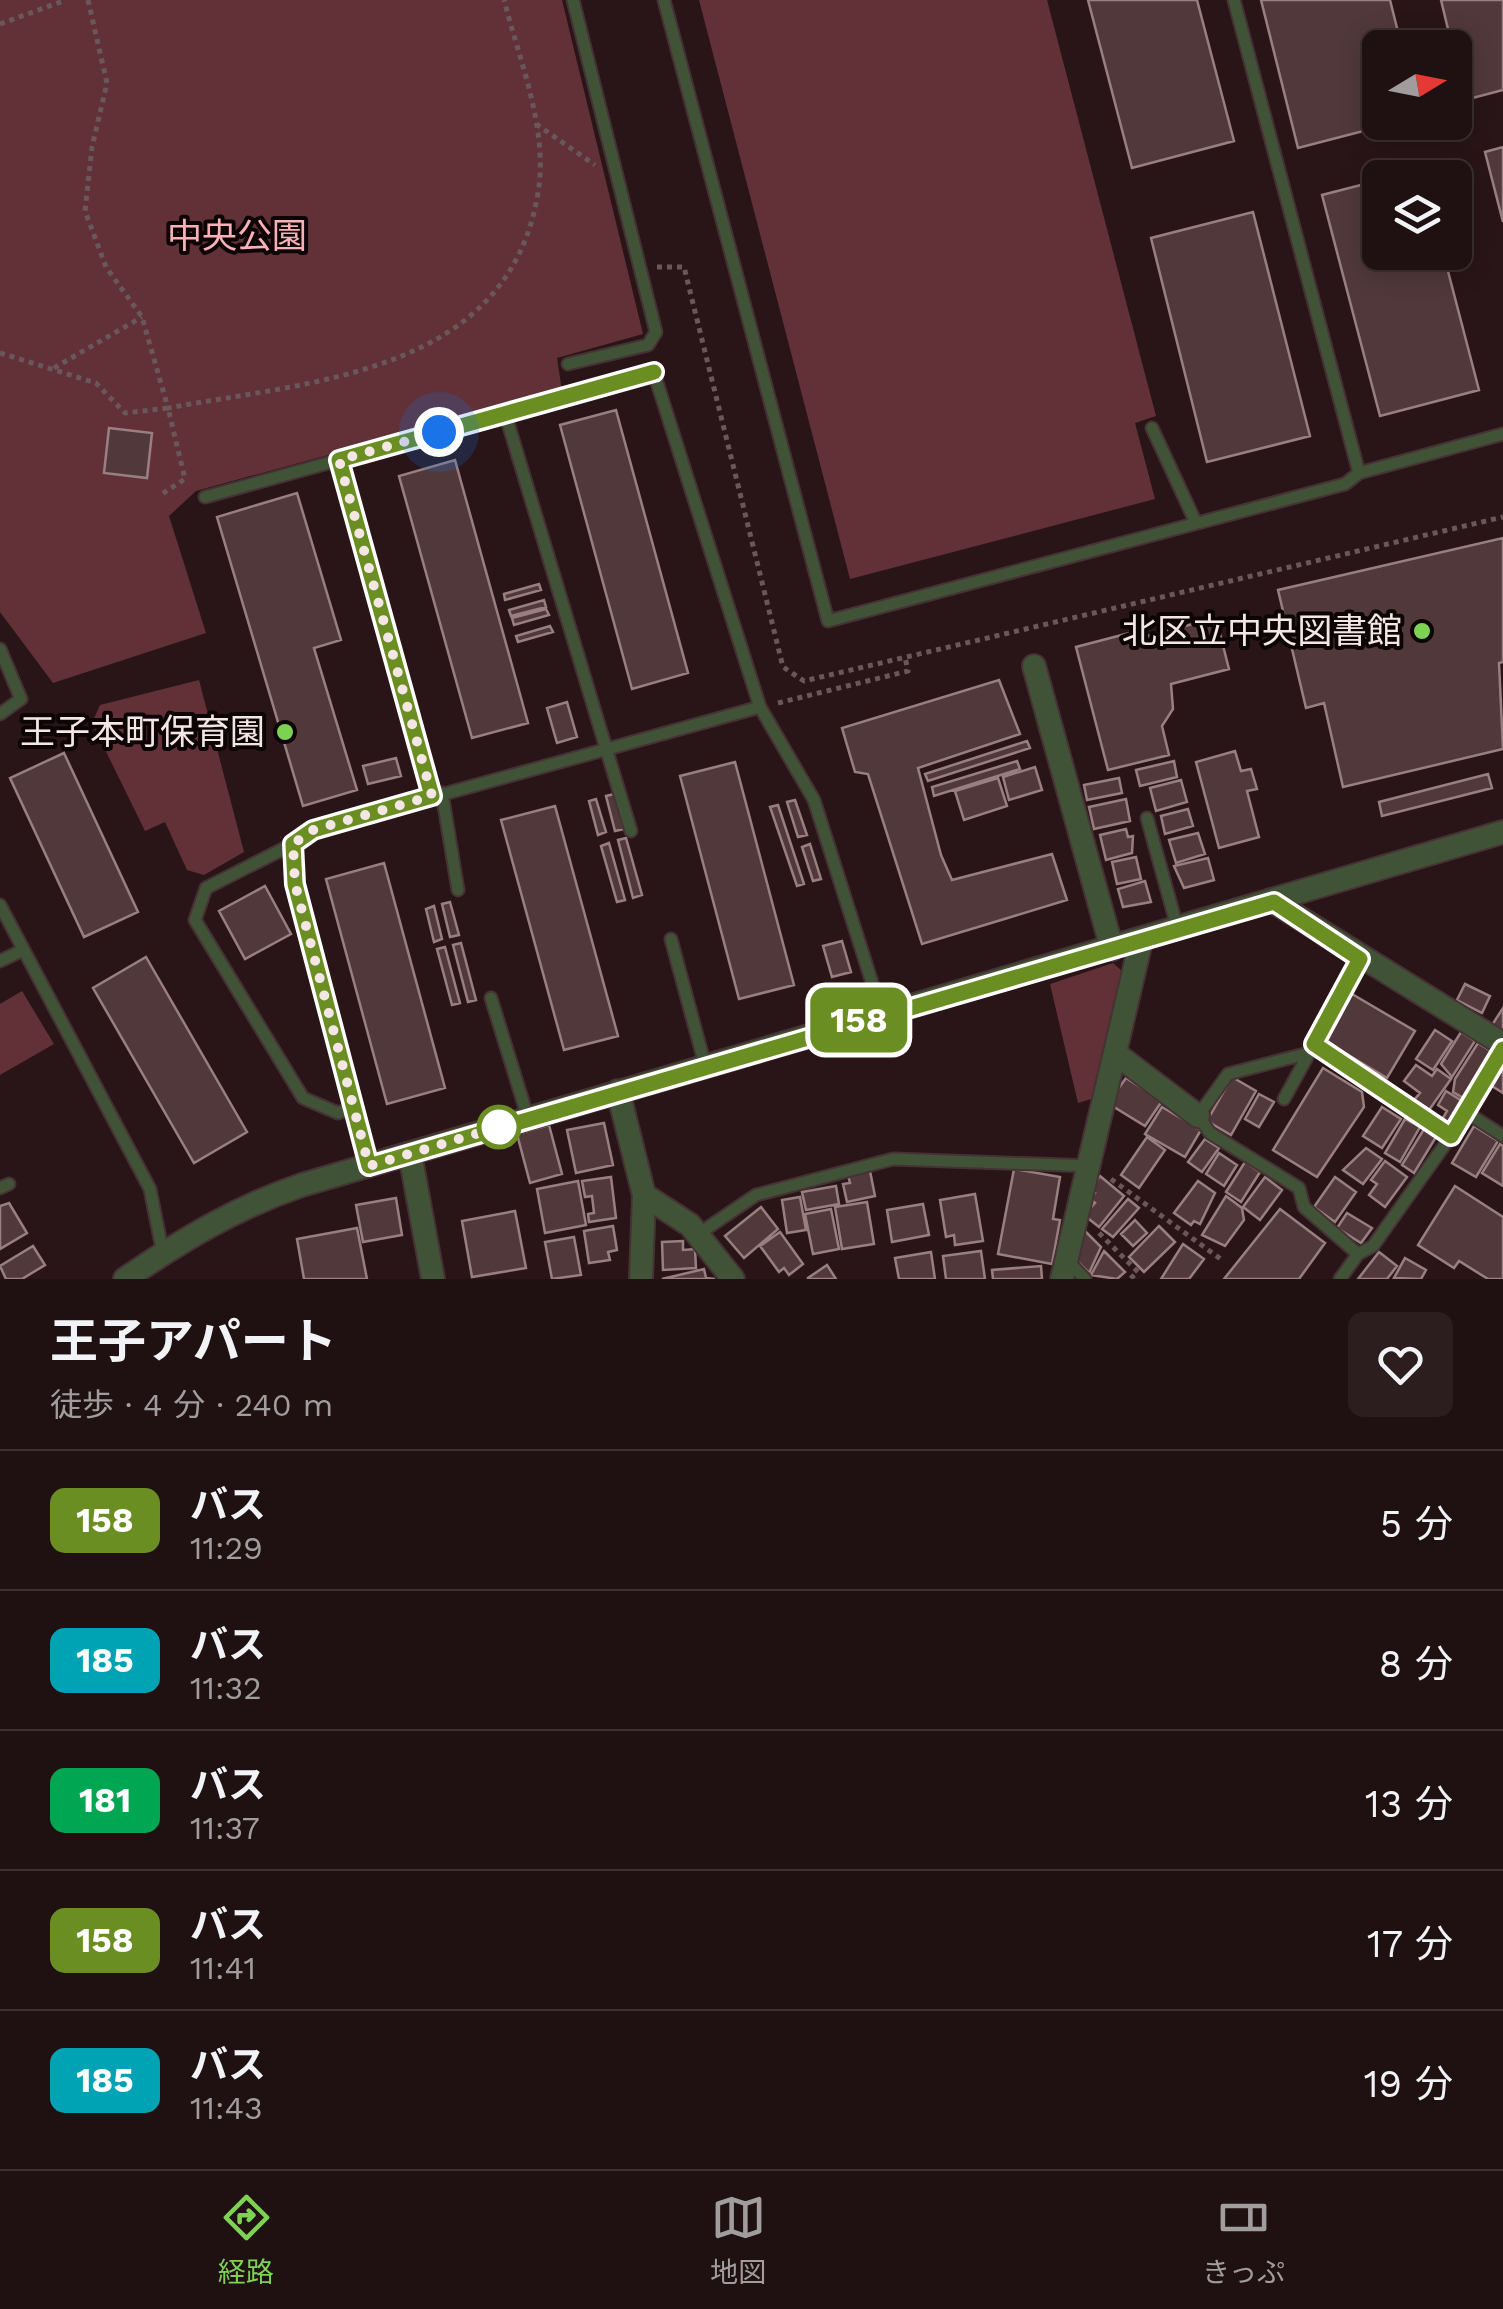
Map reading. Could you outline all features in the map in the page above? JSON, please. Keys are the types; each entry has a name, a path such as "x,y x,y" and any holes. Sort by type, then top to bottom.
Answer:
{"street":[{"path":"1034,666 1112,949"},
{"path":"131,1277 252,1202 618,1090 1141,941 1503,832"},
{"path":"1274,902 1503,1046"},
{"path":"1065,1270 1141,941"},
{"path":"1116,1054 1198,1116"},
{"path":"618,1090 644,1195 642,1279"},
{"path":"410,1154 433,1279"},
{"path":"644,1195 697,1235 733,1279"}],"lane":[{"path":"568,364 648,345 656,332 573,0"},
{"path":"664,0 828,621 1345,484 1358,473 1503,434"},
{"path":"1234,0 1358,473"},
{"path":"205,497 654,372 760,707 814,800 882,1014"},
{"path":"506,413 632,832"},
{"path":"1152,428 1196,523"},
{"path":"339,460 437,794 458,890"},
{"path":"0,649 20,699 0,714"},
{"path":"354,1106 338,1112 304,1098 195,920 206,888 313,830 760,707"},
{"path":"1147,818 1178,930"},
{"path":"293,844 295,884 369,1166"},
{"path":"0,905 150,1189 163,1254"},
{"path":"672,939 705,1065"},
{"path":"0,961 21,951"},
{"path":"1284,1099 1360,959"},
{"path":"490,998 528,1118"},
{"path":"1340,1279 1358,1254 1373,1246 1451,1136 1503,1046"},
{"path":"1358,1254 1304,1207 1298,1188 1210,1133 1198,1116 1228,1074 1312,1048 1451,1136"},
{"path":"1466,1112 1503,1136"},
{"path":"697,1235 756,1195 894,1159 1092,1166"},
{"path":"1065,1270 1085,1279"}],"path":[{"path":"0,24 66,0"},
{"path":"88,0 107,83 92,147 85,210 106,267 142,316 168,408 185,478 162,494"},
{"path":"0,352 96,383 125,413 362,372 418,352 478,312 518,259 539,192 536,124 504,0"},
{"path":"536,124 617,180"},
{"path":"639,265 684,267 784,667 804,681 1503,517"},
{"path":"53,368 142,316"},
{"path":"760,707 908,671 904,656"},
{"path":"1092,1166 1222,1260"},
{"path":"1080,1213 1138,1272 1130,1279"}],"green space":[{"name":"中央公園","path":"0,0 562,0 643,334 557,358 562,391 196,491 169,516 206,633 53,683 0,612"},
{"path":"699,0 1047,0 1156,416 1135,423 1155,499 850,579"},
{"path":"199,680 244,852 204,875 187,870 165,822 145,831 92,723 100,705"},
{"path":"1113,963 1122,971 1091,1099 1078,1103 1050,984"},
{"path":"22,991 54,1044 0,1075 0,1004"}],"building":[{"path":"1088,0 1197,0 1234,141 1132,168"},
{"path":"1261,0 1390,0 1398,30 1362,30 1362,131 1298,148"},
{"path":"1441,0 1503,0 1503,90 1472,98 1472,30 1448,30"},
{"path":"1503,147 1503,222 1485,152"},
{"path":"1362,185 1362,270 1448,270 1479,390 1380,416 1322,195"},
{"path":"1253,212 1310,436 1207,462 1151,238"},
{"path":"616,410 688,673 632,689 560,425"},
{"path":"109,428 152,433 147,478 104,473"},
{"path":"455,460 528,723 472,738 399,476"},
{"path":"297,493 341,640 314,648 357,790 303,806 217,517"},
{"path":"1503,538 1503,662 1499,663 1503,749 1343,787 1324,703 1306,708 1278,590"},
{"path":"539,584 541,590 505,600 504,594"},
{"path":"544,600 546,607 511,616 509,610"},
{"path":"546,609 549,615 514,625 512,618"},
{"path":"1216,618 1229,669 1171,684 1173,709 1162,726 1169,755 1108,770 1076,647 1137,631 1139,638"},
{"path":"550,626 553,632 518,642 516,636"},
{"path":"999,680 1020,734 918,768 941,855 952,880 1052,854 1067,900 922,944 868,774 855,772 842,728"},
{"path":"567,702 577,737 557,743 547,708"},
{"path":"1027,741 1030,748 928,781 925,774"},
{"path":"1235,751 1241,771 1251,769 1257,789 1247,791 1259,837 1219,848 1196,762"},
{"path":"64,753 138,912 84,937 10,778"},
{"path":"396,758 401,776 368,784 363,766"},
{"path":"1017,761 1020,769 934,796 932,787"},
{"path":"1174,761 1177,777 1140,786 1136,770"},
{"path":"735,762 794,985 739,999 680,776"},
{"path":"1035,767 1042,790 1009,800 1003,777"},
{"path":"1488,774 1492,788 1382,816 1379,802"},
{"path":"998,778 1007,806 964,820 955,791"},
{"path":"1119,778 1122,793 1087,800 1084,785"},
{"path":"1181,780 1187,802 1156,811 1150,788"},
{"path":"614,794 624,829 615,831 606,796"},
{"path":"596,799 606,832 598,835 589,801"},
{"path":"1126,799 1130,821 1094,829 1089,807"},
{"path":"795,800 807,835 798,837 787,802"},
{"path":"778,805 804,884 797,886 770,807"},
{"path":"555,806 618,1036 564,1050 501,820"},
{"path":"1188,809 1193,826 1165,834 1161,816"},
{"path":"1126,829 1128,837 1133,836 1132,853 1106,860 1100,835"},
{"path":"1198,833 1205,854 1176,863 1169,840"},
{"path":"626,838 642,895 633,898 618,840"},
{"path":"609,843 625,900 617,902 601,846"},
{"path":"810,844 821,879 813,881 802,847"},
{"path":"1136,857 1141,879 1117,884 1112,862"},
{"path":"1208,858 1214,880 1184,888 1174,866"},
{"path":"384,863 445,1088 387,1104 326,879"},
{"path":"1145,881 1151,902 1123,907 1118,889"},
{"path":"265,886 291,934 245,959 219,911"},
{"path":"450,902 459,935 450,937 442,904"},
{"path":"434,906 442,939 434,942 426,909"},
{"path":"842,941 851,972 832,977 823,946"},
{"path":"461,943 476,1000 468,1002 453,945"},
{"path":"445,947 460,1003 452,1005 437,949"},
{"path":"146,957 247,1132 194,1163 93,988"},
{"path":"1465,984 1490,996 1482,1013 1457,1000"},
{"path":"1352,994 1415,1031 1387,1078 1325,1041"},
{"path":"1503,1008 1503,1032 1492,1025"},
{"path":"1435,1030 1452,1041 1433,1070 1416,1059"},
{"path":"1461,1032 1475,1041 1452,1077 1441,1064"},
{"path":"1478,1043 1494,1053 1465,1099 1453,1092 1455,1079"},
{"path":"1416,1065 1432,1076 1437,1069 1451,1079 1429,1110 1414,1100 1420,1093 1404,1081"},
{"path":"1503,1066 1503,1093 1492,1086"},
{"path":"1323,1068 1362,1092 1364,1107 1317,1177 1273,1150"},
{"path":"1232,1077 1256,1091 1231,1135 1207,1121"},
{"path":"1126,1078 1162,1101 1145,1126 1114,1107 1113,1096"},
{"path":"1446,1091 1462,1101 1447,1127 1440,1123 1447,1111 1438,1105"},
{"path":"1259,1094 1274,1102 1259,1127 1245,1119"},
{"path":"1162,1107 1201,1130 1185,1157 1145,1134"},
{"path":"1382,1107 1401,1119 1382,1148 1363,1136"},
{"path":"1405,1119 1420,1127 1400,1162 1385,1153"},
{"path":"604,1123 613,1165 576,1173 567,1130"},
{"path":"549,1125 562,1174 530,1183 517,1134"},
{"path":"1474,1126 1498,1141 1476,1177 1452,1163"},
{"path":"1424,1129 1436,1137 1414,1173 1402,1165"},
{"path":"1147,1137 1165,1150 1139,1188 1121,1175"},
{"path":"1205,1139 1219,1148 1202,1172 1188,1162"},
{"path":"1500,1144 1503,1146 1503,1186 1482,1173"},
{"path":"1366,1148 1382,1159 1363,1184 1343,1170"},
{"path":"1219,1153 1237,1165 1224,1186 1206,1174"},
{"path":"1385,1161 1407,1177 1385,1207 1369,1195 1377,1184 1371,1180"},
{"path":"1245,1162 1260,1172 1241,1202 1226,1192"},
{"path":"1014,1169 1060,1177 1053,1219 1060,1220 1052,1264 998,1254"},
{"path":"870,1171 875,1196 847,1202 843,1184 850,1183 848,1175"},
{"path":"1100,1176 1124,1196 1099,1227 1084,1215 1095,1203 1090,1199 1095,1193 1090,1189"},
{"path":"611,1177 616,1218 589,1222 588,1214 594,1213 592,1196 585,1197 582,1181"},
{"path":"1265,1177 1282,1190 1260,1220 1243,1207"},
{"path":"1335,1177 1356,1192 1335,1222 1314,1207"},
{"path":"578,1181 586,1225 545,1233 537,1189"},
{"path":"1198,1181 1215,1193 1200,1224 1194,1221 1191,1225 1174,1213"},
{"path":"836,1186 839,1204 806,1210 802,1192"},
{"path":"1455,1186 1503,1217 1503,1279 1488,1279 1459,1261 1454,1268 1418,1245"},
{"path":"975,1194 983,1241 955,1245 954,1235 946,1237 940,1200"},
{"path":"1226,1196 1242,1208 1244,1220 1225,1246 1202,1235"},
{"path":"800,1197 806,1230 787,1233 782,1200"},
{"path":"396,1198 402,1235 363,1242 356,1205"},
{"path":"1128,1199 1139,1208 1113,1237 1102,1229"},
{"path":"867,1202 874,1244 842,1249 835,1207"},
{"path":"9,1203 27,1233 0,1249 0,1206"},
{"path":"923,1204 929,1235 892,1242 887,1210"},
{"path":"761,1207 778,1229 744,1258 725,1236"},
{"path":"831,1209 839,1249 813,1254 805,1214"},
{"path":"1280,1209 1325,1243 1299,1279 1224,1279"},
{"path":"515,1211 526,1268 472,1277 462,1221"},
{"path":"1347,1213 1372,1228 1361,1243 1337,1228"},
{"path":"1135,1220 1147,1233 1133,1246 1121,1234"},
{"path":"613,1226 617,1250 608,1252 610,1260 589,1263 584,1231"},
{"path":"1159,1226 1175,1242 1144,1272 1129,1257"},
{"path":"357,1228 367,1279 304,1279 297,1239"},
{"path":"1083,1229 1101,1247 1089,1273 1074,1258"},
{"path":"780,1232 803,1264 789,1275 784,1268 779,1272 760,1246"},
{"path":"574,1237 581,1275 552,1279 545,1242"},
{"path":"683,1241 683,1250 695,1249 696,1268 663,1270 662,1242"},
{"path":"1183,1244 1204,1259 1189,1279 1161,1279"},
{"path":"33,1246 45,1265 22,1279 6,1279 0,1266"},
{"path":"981,1251 985,1279 946,1279 943,1256"},
{"path":"1104,1251 1125,1272 1117,1279 1091,1275"},
{"path":"931,1252 935,1279 899,1279 895,1258"},
{"path":"1379,1252 1397,1266 1387,1279 1358,1279"},
{"path":"1405,1258 1426,1270 1421,1279 1394,1278"},
{"path":"827,1265 836,1279 808,1279 808,1278"},
{"path":"1041,1266 1042,1279 993,1279 992,1270"},
{"path":"704,1269 706,1278 715,1279 662,1279"}],"bus line":[{"name":"158","path":"654,372 339,460 432,796 313,830 293,844 295,884 369,1166 618,1090 1274,902 1360,959 1314,1044 1451,1136 1503,1049"}],"place":[{"name":"北区立中央図書館","path":"1422,631"},
{"name":"王子本町保育園","path":"285,732"}],"route":[{"path":"439,432 339,460 432,796 313,830 293,844 295,884 369,1166 499,1127"}]}
